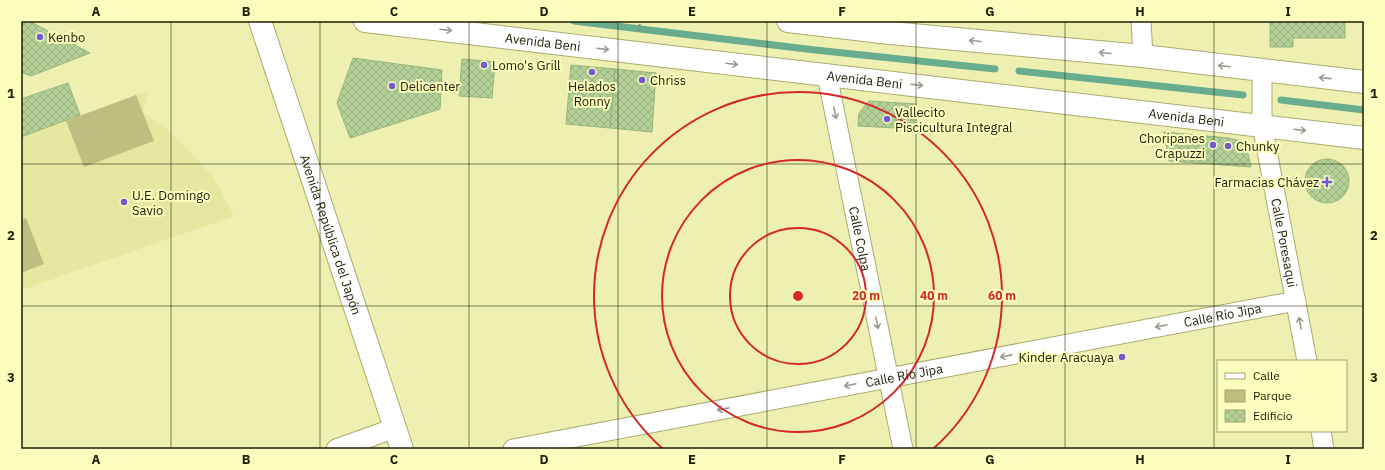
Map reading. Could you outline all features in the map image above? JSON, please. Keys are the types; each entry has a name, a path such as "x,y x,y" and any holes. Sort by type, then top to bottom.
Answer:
{"street":[{"name":"Avenida República del Japón","path":"260,21 402,449"},
{"name":"Avenida Beni","path":"365,21 1364,138"},
{"path":"788,21 890,27 1364,82"},
{"path":"1141,21 1143,56"},
{"name":"Calle Poresaqui","path":"1262,71 1262,125 1307,360"},
{"name":"Calle Colpa","path":"827,75 903,449"},
{"name":"Calle Río Jipa","path":"513,449 1296,301"},
{"path":"336,449 395,428"},
{"path":"1321,432 1324,449"}],"shaded area":[{"name":"U.E. Domingo Savio","path":"148,91 143,112 172,133 189,150 215,180 234,216 21,290 21,137"}],"green space":[{"path":"136,95 154,141 84,167 66,121"},
{"path":"26,218 44,264 21,273 21,220"}],"building":[{"name":"Kenbo","path":"21,21 29,21 90,53 31,76 21,72"},
{"path":"1270,21 1345,21 1345,38 1293,38 1293,47 1270,47"},
{"name":"Delicenter","path":"353,58 442,70 440,109 350,138 337,103"},
{"path":"462,59 495,62 492,98 459,96"},
{"path":"571,65 615,69 610,128 566,124"},
{"path":"615,69 656,73 652,132 610,128"},
{"path":"68,83 80,115 21,137 21,99"},
{"name":"Vallecito Piscicultura Integral","path":"869,101 916,104 914,129 858,126 859,113"},
{"path":"1164,132 1229,138 1240,141 1247,149 1251,167 1169,161"},
{"name":"Farmacias Chávez","path":"1327,159 1339,163 1345,169 1349,181 1345,193 1339,199 1327,203 1315,199 1309,193 1305,181 1309,169 1315,163"}],"waterway":[{"path":"574,21 815,50 995,69"},
{"path":"1019,71 1243,95"},
{"path":"1281,100 1364,110"}],"place":[{"name":"Kenbo","path":"40,37"},
{"name":"Lomo's Grill","path":"484,65"},
{"name":"Helados Ronny","path":"592,72"},
{"name":"Chriss","path":"642,80"},
{"name":"Delicenter","path":"392,86"},
{"name":"Vallecito Piscicultura Integral","path":"887,119"},
{"name":"Choripanes Crapuzzi","path":"1213,145"},
{"name":"Chunky","path":"1228,146"},
{"name":"Farmacias Chávez","path":"1327,182"},
{"name":"U.E. Domingo Savio","path":"124,202"},
{"name":"Kinder Aracuaya","path":"1122,357"}]}
